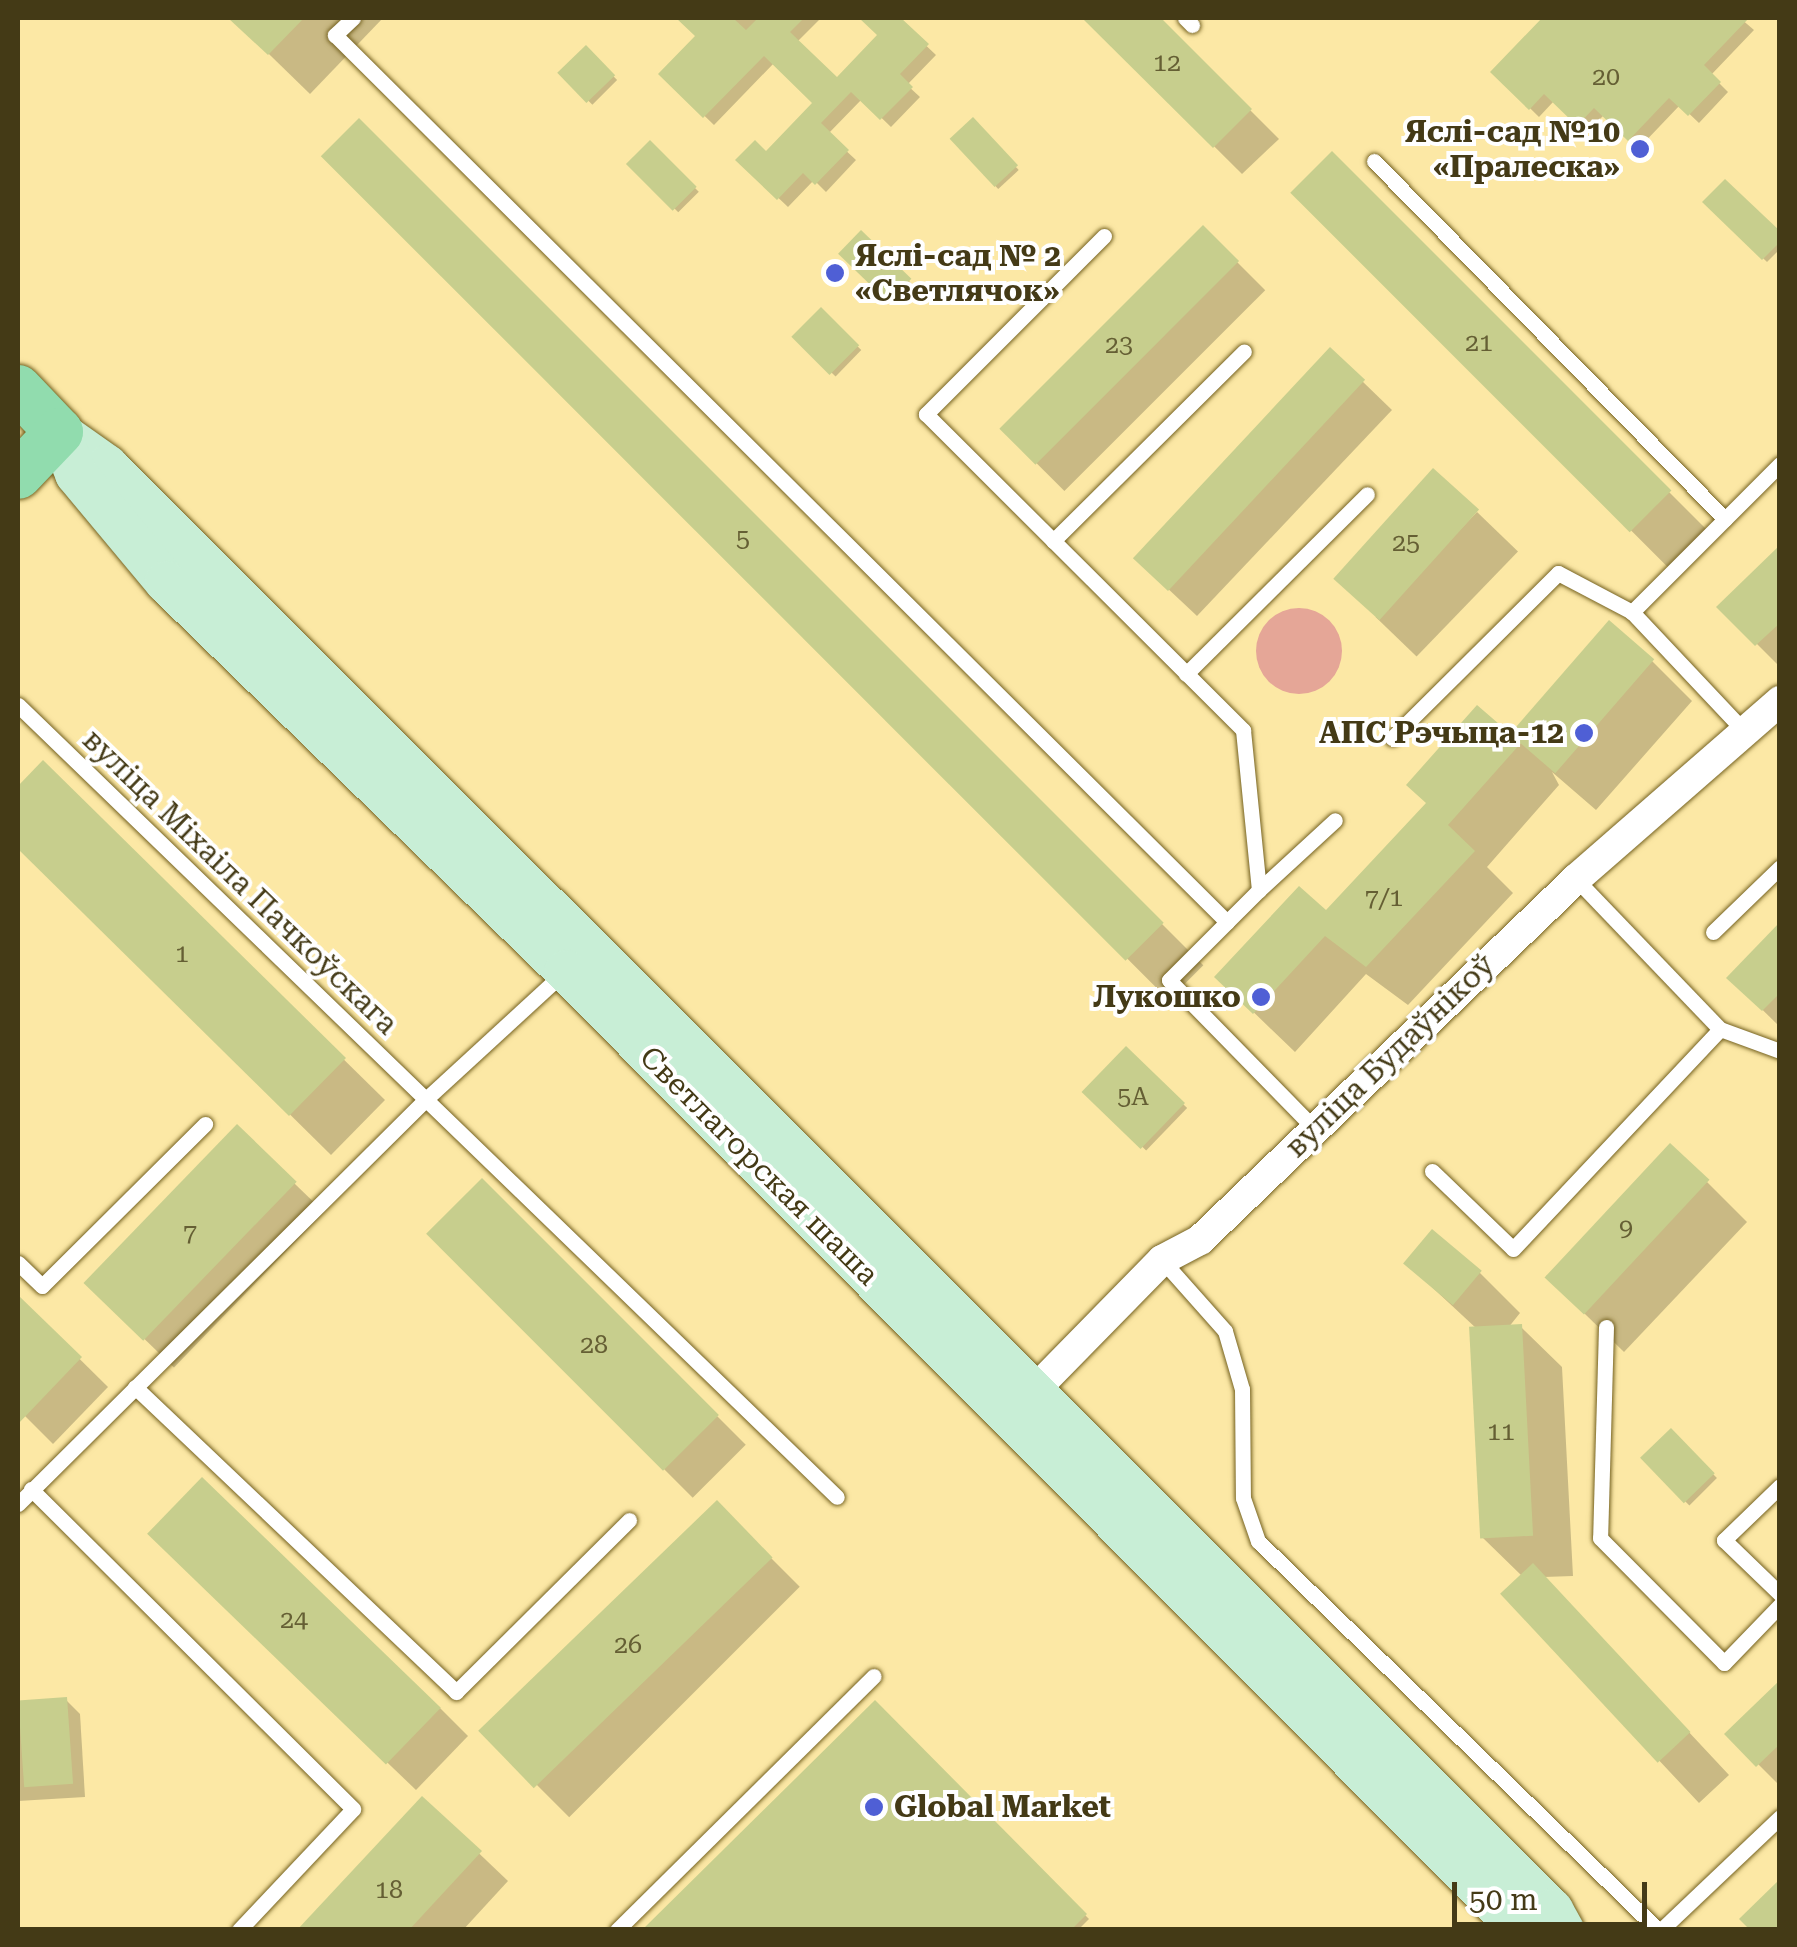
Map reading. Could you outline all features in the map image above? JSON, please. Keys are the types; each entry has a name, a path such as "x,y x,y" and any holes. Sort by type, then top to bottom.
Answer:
{"main road":[{"name":"Светлагорская шаша","path":"18,389 59,432 76,474 166,582 566,971 1021,1404 1521,1930"},
{"path":"18,475 59,432 107,466 1021,1404 1552,1910 1563,1930"}],"street":[{"name":"вуліца Будаўнікоў","path":"1021,1404 1162,1260 1200,1240 1313,1127 1576,879 1780,701"}],"lane":[{"path":"352,18 335,34 1227,922"},
{"path":"1374,161 1725,519"},
{"path":"1104,236 926,414 1243,730 1259,890"},
{"path":"1053,542 1244,351"},
{"path":"1632,612 1780,464"},
{"path":"1186,674 1367,494"},
{"path":"1392,738 1558,574 1632,612 1745,732"},
{"name":"вуліца Міхаіла Пачкоўскага","path":"18,705 837,1497"},
{"path":"1313,1127 1169,980 1335,820"},
{"path":"1712,932 1780,867"},
{"path":"1576,879 1720,1029 1780,1051"},
{"path":"18,1504 425,1100 566,971"},
{"path":"1432,1172 1513,1248 1720,1029"},
{"path":"18,1264 42,1286 204,1124"},
{"path":"1162,1260 1225,1331 1242,1389 1244,1498 1258,1541 1659,1930 1780,1816"},
{"path":"1606,1327 1600,1538 1724,1662 1780,1605"},
{"path":"135,1387 456,1692 628,1520"},
{"path":"1780,1486 1724,1540 1780,1594"},
{"path":"32,1489 354,1810 239,1930"},
{"path":"617,1930 874,1676"}],"shaded area":[{"path":"1299,608 1329,621 1342,651 1329,681 1299,694 1269,681 1256,651 1269,621"}],"building":[{"path":"228,18 304,18 268,55"},
{"path":"676,18 733,18 746,30 758,18 804,18 790,32 837,77 877,35 859,18 901,18 929,44 900,74 913,87 880,120 851,92 821,123 849,150 815,185 803,173 777,200 735,160 755,140 766,151 812,103 764,56 703,118 658,74 695,36"},
{"path":"1082,18 1161,18 1252,109 1213,148"},
{"path":"1542,18 1749,18 1704,65 1721,82 1688,116 1669,98 1628,141 1594,108 1577,126 1544,94 1529,110 1490,72"},
{"path":"586,45 615,75 586,103 557,73"},
{"path":"973,117 1018,165 995,187 950,139"},
{"path":"359,118 1164,923 1126,961 321,156"},
{"path":"650,140 697,187 673,211 626,164"},
{"path":"1332,151 1671,490 1630,532 1290,193"},
{"path":"1725,179 1780,231 1780,242 1762,260 1702,202"},
{"path":"1203,225 1239,261 1035,465 999,429"},
{"path":"861,230 911,279 888,302 838,254"},
{"path":"821,307 859,345 829,375 791,337"},
{"path":"1330,347 1365,380 1168,591 1133,558"},
{"path":"1433,468 1479,509 1379,620 1333,579"},
{"path":"1780,545 1780,623 1755,646 1716,607"},
{"path":"1609,620 1654,659 1555,773 1510,734"},
{"path":"1477,705 1521,743 1448,825 1475,851 1366,967 1325,936 1253,1014 1214,977 1299,886 1326,910 1426,803 1406,785"},
{"path":"43,760 346,1058 289,1116 18,849 18,786"},
{"path":"1780,922 1780,993 1762,1011 1726,978"},
{"path":"1126,1046 1185,1103 1141,1149 1082,1092"},
{"path":"237,1124 297,1182 143,1341 83,1283"},
{"path":"1670,1143 1709,1180 1584,1314 1545,1278"},
{"path":"482,1178 719,1415 663,1471 426,1234"},
{"path":"1432,1229 1482,1271 1453,1305 1403,1263"},
{"path":"18,1295 82,1357 18,1424"},
{"path":"1522,1324 1533,1536 1480,1538 1469,1327"},
{"path":"1671,1428 1715,1473 1684,1503 1640,1458"},
{"path":"202,1477 441,1708 386,1764 147,1534"},
{"path":"717,1500 773,1558 534,1788 478,1731"},
{"path":"1533,1563 1691,1732 1658,1763 1500,1594"},
{"path":"1780,1680 1780,1744 1756,1767 1724,1734"},
{"path":"67,1697 73,1784 24,1787 18,1700"},
{"name":"Global Market","path":"875,1700 1087,1914 1071,1930 642,1930"},
{"path":"422,1796 482,1851 409,1930 297,1930"},
{"path":"1780,1879 1780,1930 1750,1930 1739,1919"}],"place":[{"name":"Яслі-сад №10 «Пралеска»","path":"1640,149"},
{"name":"Яслі-сад № 2 «Светлячок»","path":"835,273"},
{"name":"АПС Рэчыца-12","path":"1584,733"},
{"name":"Лукошко","path":"1261,997"},
{"name":"Global Market","path":"874,1807"}]}
